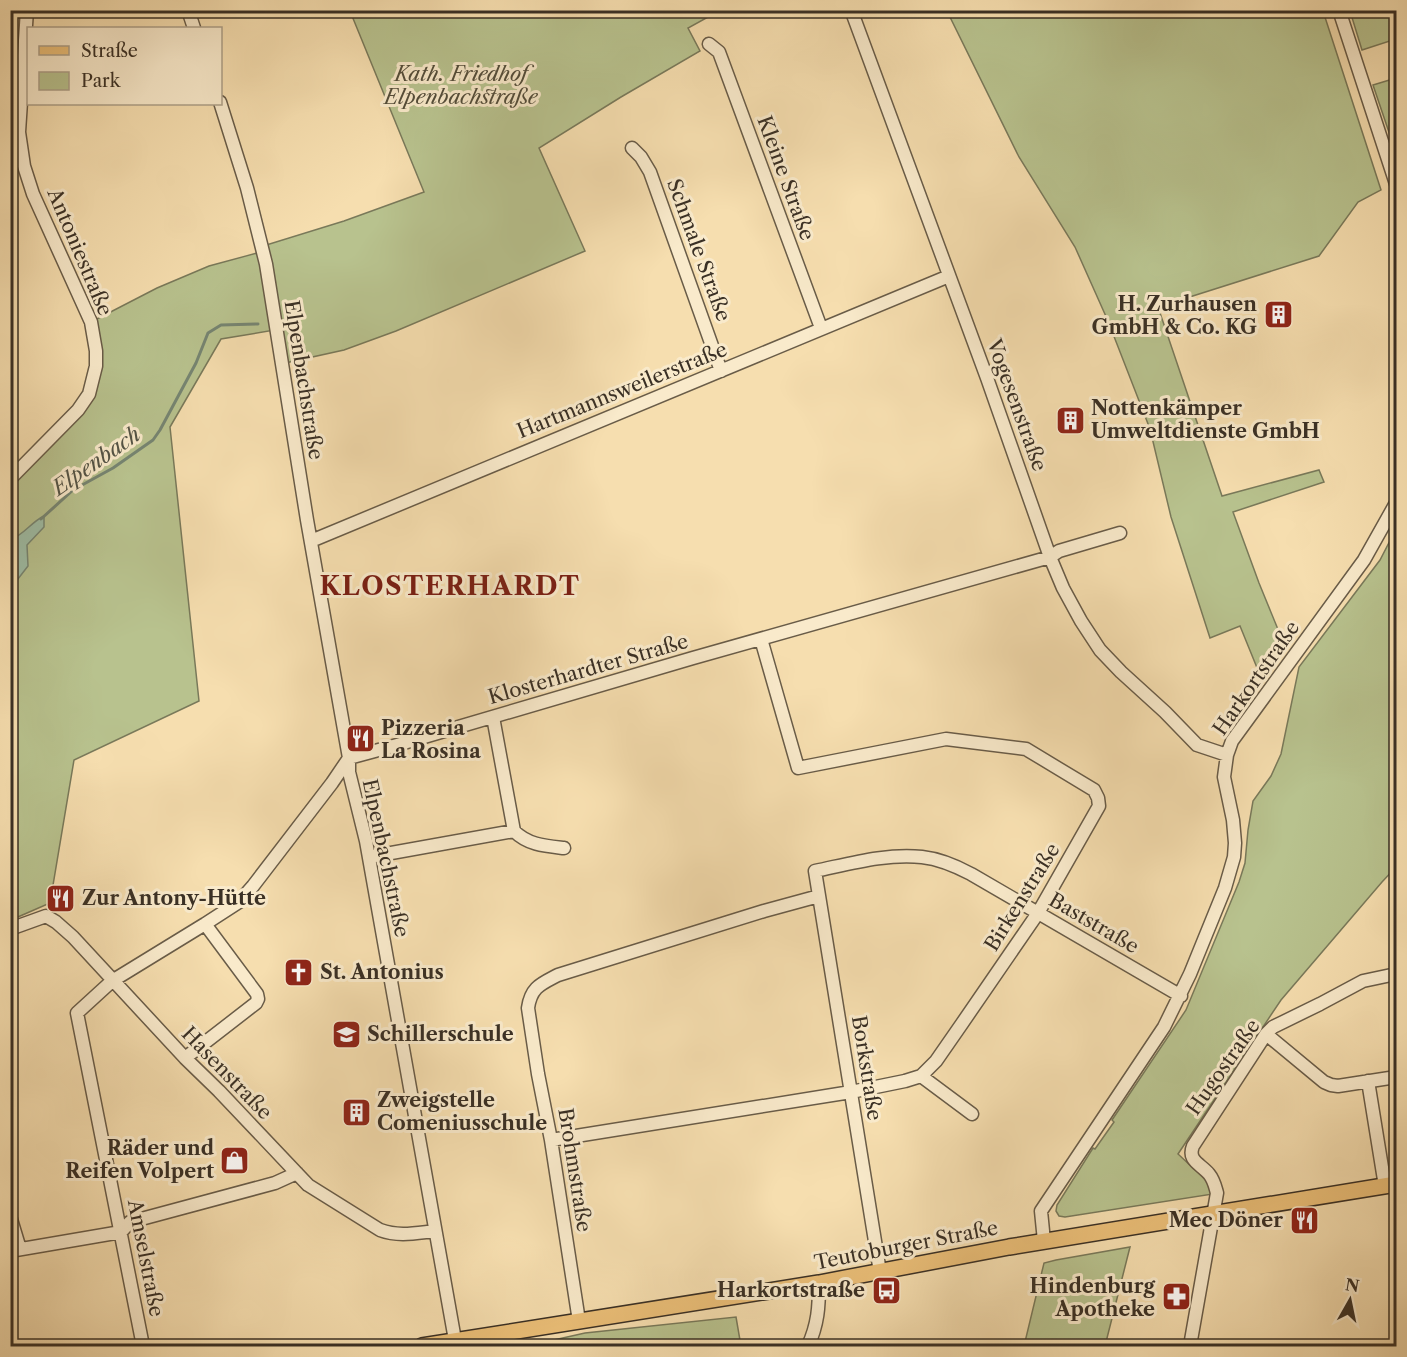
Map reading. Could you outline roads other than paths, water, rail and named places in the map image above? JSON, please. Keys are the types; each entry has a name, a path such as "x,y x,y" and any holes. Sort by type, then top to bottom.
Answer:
{"main road":[{"name":"Teutoburger Straße","path":"432,1346 455,1340 819,1283 1044,1241 1391,1185"}],"street":[{"name":"Antoniestraße","path":"10,479 78,410 88,394 96,366 91,322 33,194 15,145 19,132 27,10"},
{"path":"188,10 194,27"},
{"name":"Vogesenstraße","path":"855,10 854,15 1063,588 1080,621 1100,650 1197,745 1227,755"},
{"path":"1339,10 1396,184"},
{"name":"Kleine Straße","path":"709,44 719,52 821,328"},
{"name":"Elpenbachstraße","path":"221,105 247,188 266,264 349,758 349,772 369,857 455,1340"},
{"name":"Schmale Straße","path":"632,148 650,172 721,371"},
{"name":"Hartmannsweilerstraße","path":"311,541 949,276"},
{"name":"Harkortstraße","path":"1044,1241 1041,1211 1164,1027 1180,996 1230,875 1235,843 1233,820 1224,777 1227,755 1232,741 1365,560 1396,503"},
{"name":"Klosterhardter Straße","path":"349,758 1050,557 1059,551 1120,533"},
{"name":"Birkenstraße","path":"761,639 798,768 946,739 1026,749 1094,790 1098,798 1099,806 1038,913 955,1034 921,1076"},
{"path":"493,717 514,831 521,838 534,844 564,848"},
{"path":"112,981 239,902 349,758"},
{"path":"369,857 514,831"},
{"name":"Baststraße","path":"815,871 883,858 923,857 945,862 1180,996"},
{"name":"Borkstraße","path":"815,871 879,1272"},
{"name":"Brohmstraße","path":"579,1321 528,1008 533,991 542,983 558,975 819,896"},
{"name":"Hasenstraße","path":"10,929 46,915 73,937 185,1058 309,1185 380,1230 407,1234 435,1231"},
{"path":"185,1058 256,1003 258,999 257,994 205,924"},
{"name":"Hugostraße","path":"1213,1214 1217,1193 1214,1182 1191,1157 1191,1152 1266,1034 1273,1027 1363,981 1396,974"},
{"name":"Amselstraße","path":"112,981 77,1013 143,1347"},
{"path":"1266,1034 1324,1082 1331,1085 1338,1086 1396,1077"},
{"path":"551,1140 851,1092 921,1076 972,1114"},
{"path":"1368,1081 1391,1185"},
{"path":"10,1216 15,1250 121,1232 130,1222 275,1183 297,1173"},
{"path":"1190,1347 1213,1214"},
{"path":"808,1347 817,1323 819,1283"}],"waterway":[{"name":"Elpenbach","path":"41,519 73,490 113,468 153,440 196,363 208,333 221,325 258,324"}],"place":[{"name":"H. Zurhausen GmbH & Co. KG","path":"1278,315"},
{"name":"Nottenkämper Umweltdienste GmbH","path":"1070,420"},
{"name":"Pizzeria La Rosina","path":"360,739"},
{"name":"Zur Antony-Hütte","path":"61,898"},
{"name":"St. Antonius","path":"299,972"},
{"name":"Schillerschule","path":"346,1034"},
{"name":"Zweigstelle Comeniusschule","path":"356,1112"},
{"name":"Räder und Reifen Volpert","path":"235,1160"},
{"name":"Mec Döner","path":"1304,1220"},
{"name":"Harkortstraße","path":"886,1290"},
{"name":"Hindenburg Apotheke","path":"1176,1297"}],"district":[{"name":"KLOSTERHARDT","path":"450,586"}],"park label":[{"name":"Kath. Friedhof Elpenbachstraße","path":"461,86"}]}
